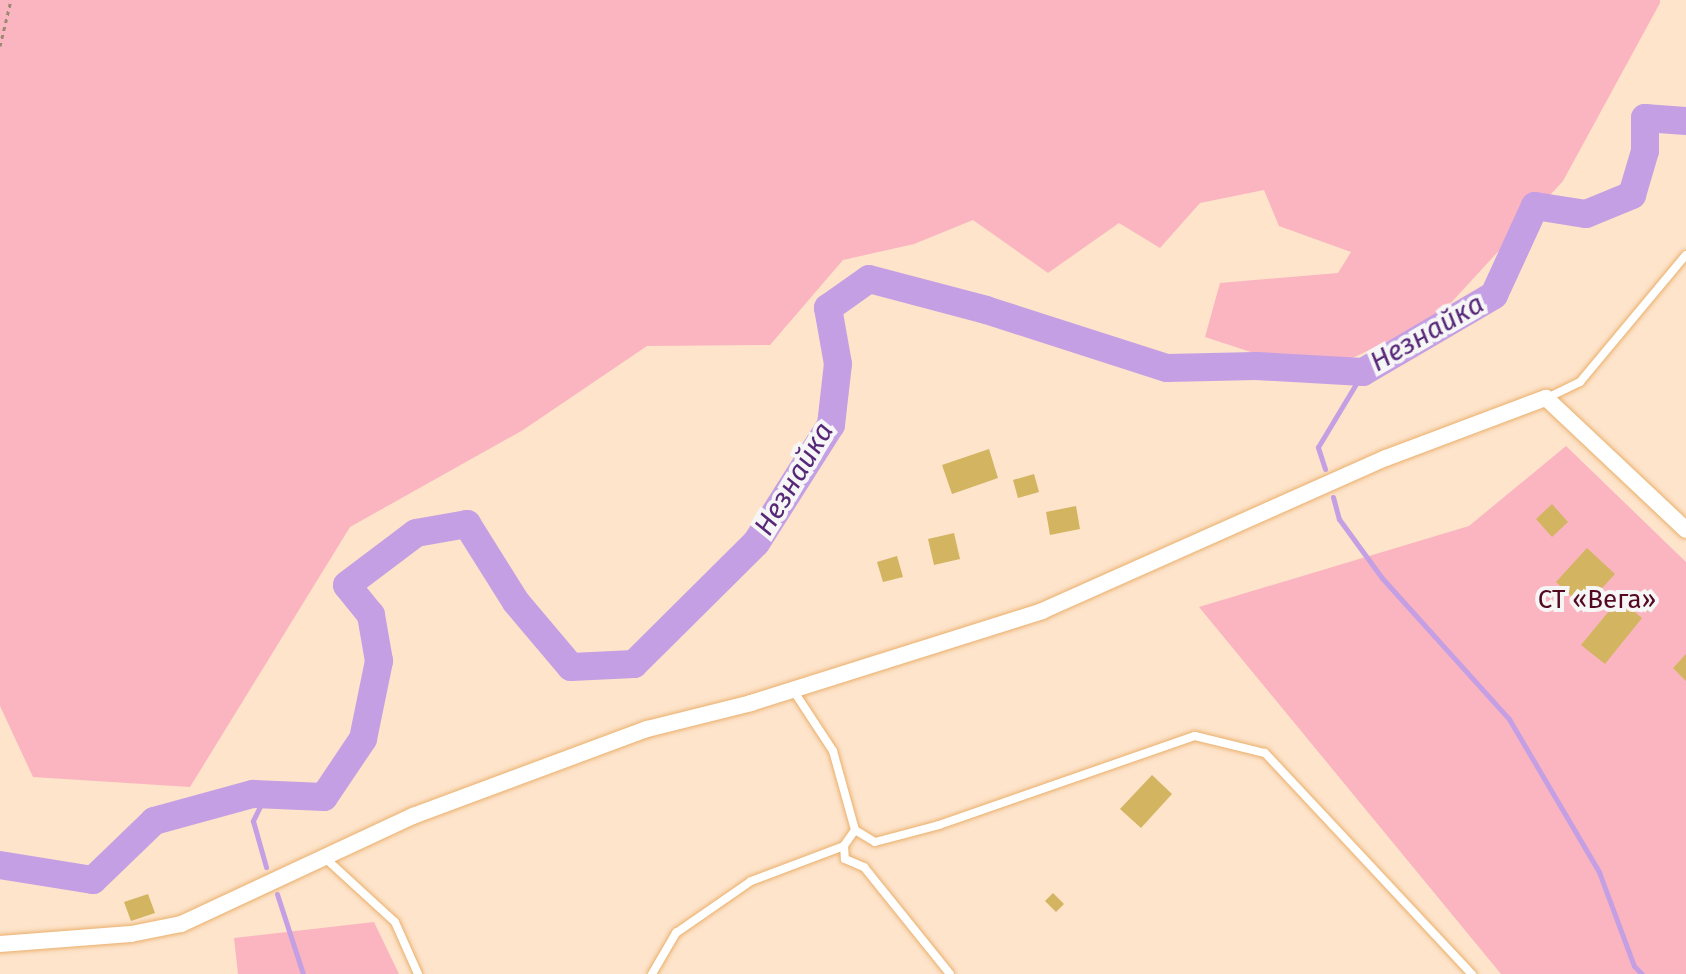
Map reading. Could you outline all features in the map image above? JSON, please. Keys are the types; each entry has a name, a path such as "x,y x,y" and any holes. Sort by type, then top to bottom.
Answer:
{"street":[{"path":"0,944 100,937 181,924 413,816 647,729 793,690 1042,611 1386,458 1546,398 1686,530"}],"lane":[{"path":"1546,398 1580,382 1686,255"},
{"path":"793,690 833,751 855,830 875,842 1195,736 1265,753 1472,974"},
{"path":"652,974 676,933 751,881 844,846 855,830"},
{"path":"844,846 845,859 864,867 950,974"},
{"path":"323,857 395,922 418,974"}],"path":[{"path":"0,46 11,0"}],"green space":[{"path":"0,0 1660,0 1660,3 1563,181 1437,318 1344,362 1257,354 1205,337 1220,283 1338,273 1351,252 1279,226 1264,190 1200,203 1160,248 1119,223 1048,273 973,220 914,244 843,260 770,345 647,346 523,430 350,527 190,787 33,777 0,706"},
{"name":"СТ «Вега»","path":"1566,446 1686,562 1686,974 1501,974 1199,607 1469,526"},
{"path":"374,922 399,974 238,974 234,938"}],"building":[{"path":"989,449 998,478 952,494 942,465"},
{"path":"1034,474 1039,492 1018,498 1013,480"},
{"path":"1552,504 1568,522 1552,537 1536,519"},
{"path":"1076,506 1080,529 1050,535 1046,512"},
{"path":"954,533 960,559 934,565 928,539"},
{"path":"1587,548 1615,574 1584,608 1556,582"},
{"path":"897,556 903,577 883,582 877,562"},
{"path":"1619,599 1642,618 1605,664 1581,645"},
{"path":"1686,654 1686,681 1673,668"},
{"path":"1152,775 1172,794 1141,828 1120,809"},
{"path":"1053,893 1064,904 1056,912 1045,901"},
{"path":"148,894 155,913 131,921 124,902"}],"waterway":[{"name":"Незнайка","path":"0,865 93,880 154,821 253,794 324,797 363,739 379,661 371,615 347,585 416,533 467,524 516,602 571,667 634,664 756,543 831,425 838,364 828,308 869,279 986,310 1167,368 1256,366 1363,372 1494,295 1535,206 1586,214 1632,195 1645,151 1645,118 1686,121"},
{"path":"1325,469 1318,447 1363,372"},
{"path":"1333,497 1339,519 1382,578 1509,719 1599,872 1634,966 1642,974"},
{"path":"266,794 253,821 266,867"},
{"path":"277,894 303,974"}]}
